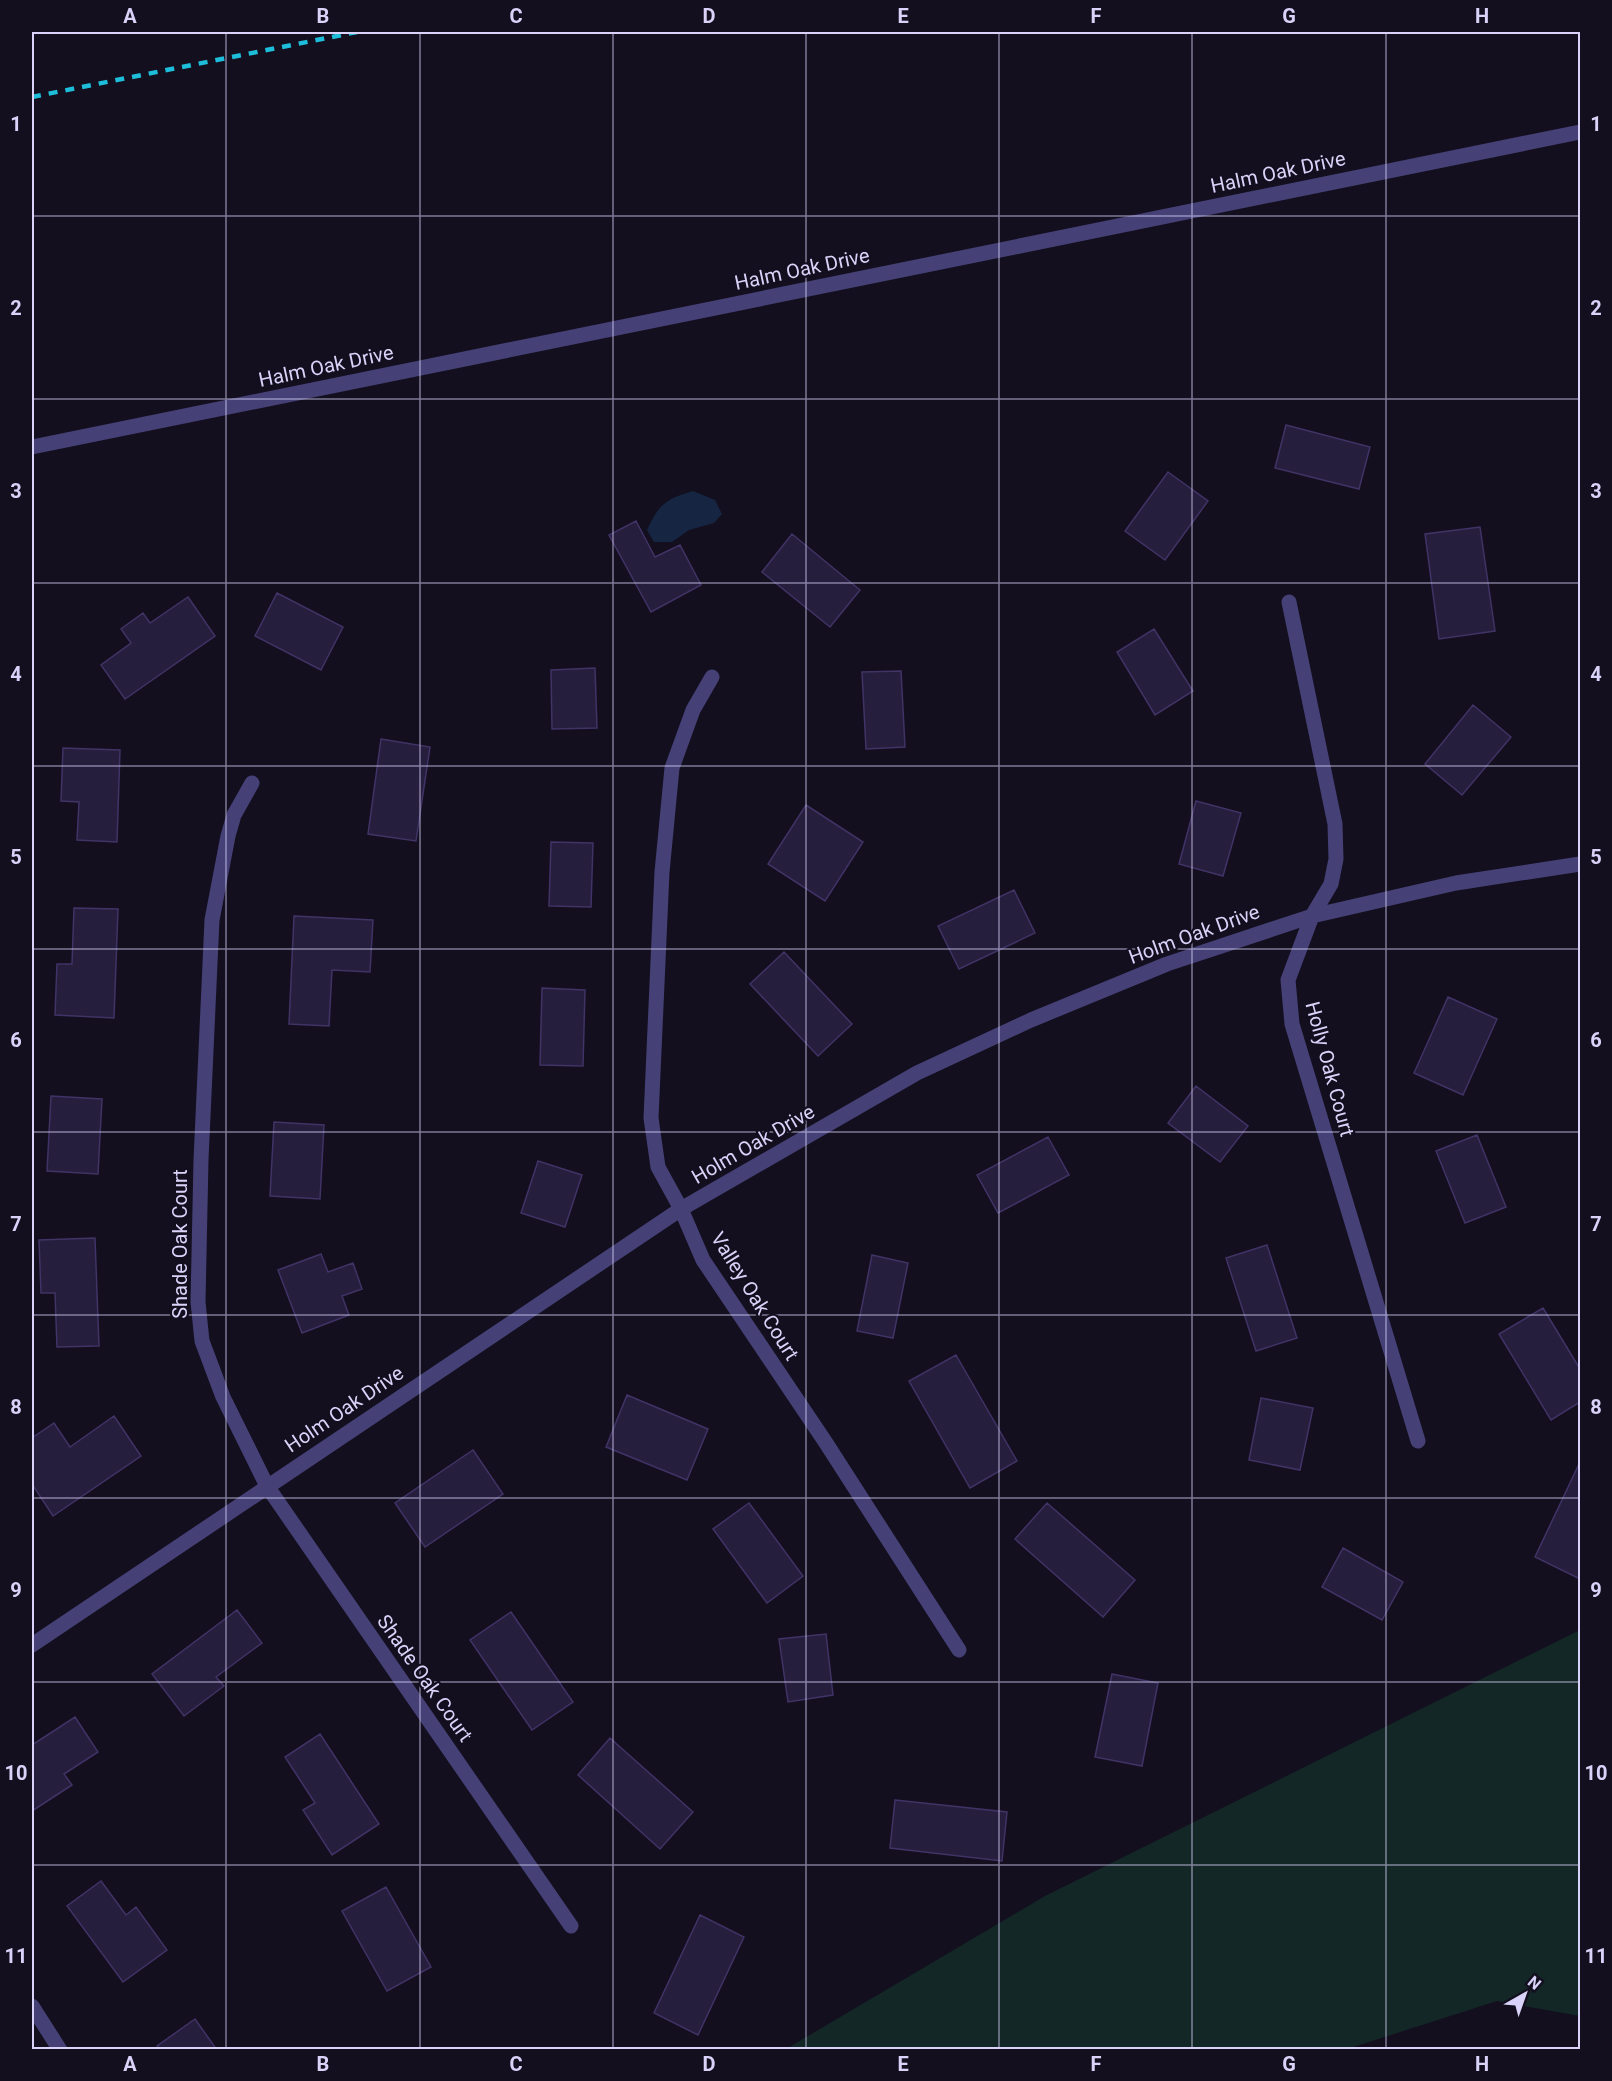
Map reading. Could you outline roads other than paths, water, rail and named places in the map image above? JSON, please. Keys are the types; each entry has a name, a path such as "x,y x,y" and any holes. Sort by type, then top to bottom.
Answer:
{"street":[{"name":"Halm Oak Drive","path":"32,447 1581,132"},
{"name":"Holly Oak Court","path":"1289,602 1335,824 1336,859 1331,884 1312,916 1288,980 1292,1024 1418,1442"},
{"name":"Valley Oak Court","path":"712,677 693,710 672,768 662,872 651,1118 658,1167 681,1209 703,1260 826,1443 959,1650"},
{"name":"Shade Oak Court","path":"252,783 234,815 212,920 201,1160 198,1302 202,1341 223,1397 267,1486 571,1926"},
{"name":"Holm Oak Drive","path":"32,1645 681,1209 917,1073 1010,1030 1167,964 1312,916 1456,883 1581,864"},
{"path":"32,2006 60,2049"}],"water":[{"path":"693,491 715,500 722,514 714,523 689,530 672,542 654,542 647,530 655,514 670,500"}],"railway":[{"path":"32,97 357,32"}]}
